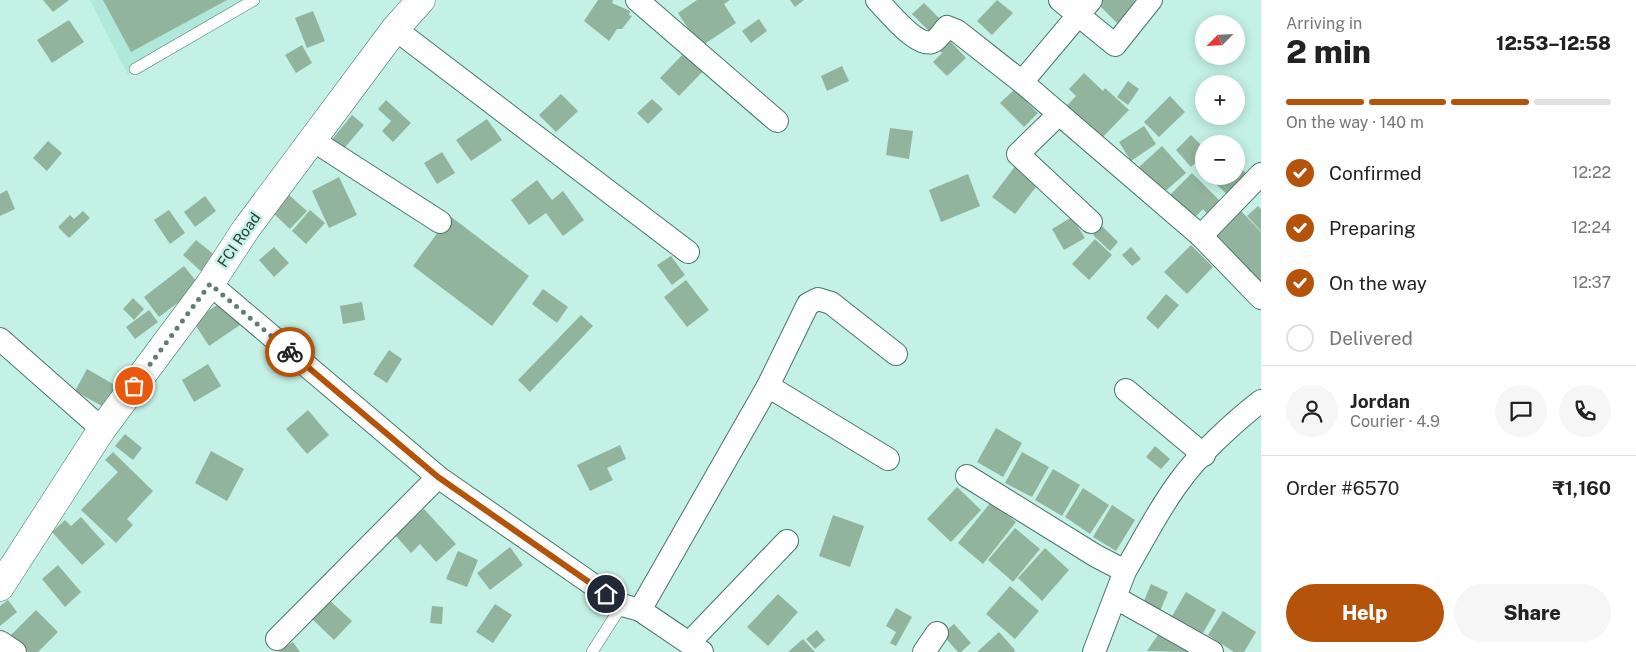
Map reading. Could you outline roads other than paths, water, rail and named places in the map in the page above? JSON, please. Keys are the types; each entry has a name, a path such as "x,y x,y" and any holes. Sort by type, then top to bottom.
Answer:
{"street":[{"name":"FCI Road","path":"0,587 102,429 210,284 246,229 314,141 396,29 420,0"},
{"path":"637,0 777,120"},
{"path":"877,0 914,37 924,43 933,42 947,26 957,31 1022,82 1201,236 1261,298"},
{"path":"1060,0 1084,8 1115,45 1151,0"},
{"path":"1022,82 1084,8"},
{"path":"396,29 688,252"},
{"path":"1059,114 1018,154 1091,222"},
{"path":"314,141 440,222"},
{"path":"1201,236 1261,174"},
{"path":"210,284 438,477 631,607 695,647 787,541"},
{"path":"631,607 768,386 808,304 818,299 831,304 896,354"},
{"path":"0,339 102,429"},
{"path":"768,386 888,459"},
{"path":"1126,390 1204,455"},
{"path":"1094,652 1126,571 1162,506 1180,479 1261,401"},
{"path":"967,476 1096,556 1126,571"},
{"path":"277,640 438,477"},
{"path":"1116,598 1212,652"},
{"path":"924,652 937,633"},
{"path":"0,642 14,652"}],"lane":[{"path":"135,69 254,0"},
{"path":"592,652 631,607"}]}
